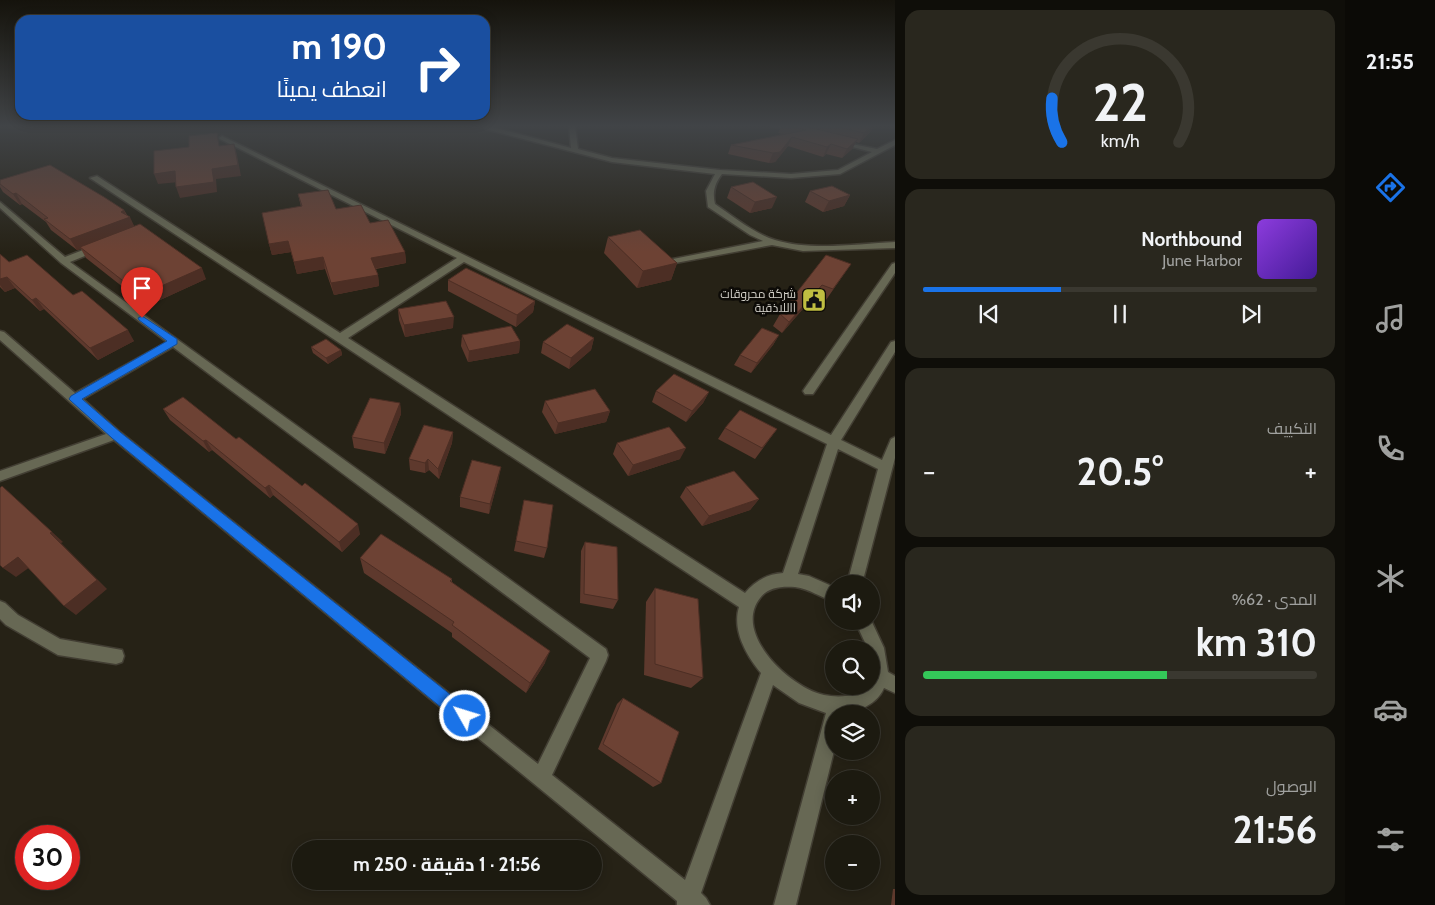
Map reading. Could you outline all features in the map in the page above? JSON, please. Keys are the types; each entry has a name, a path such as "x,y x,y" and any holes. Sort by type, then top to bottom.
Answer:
{"street":[{"path":"283,168 885,467"},
{"path":"686,168 791,176 820,175 840,172 847,168"},
{"path":"720,172 713,181 708,195 711,205 753,233 772,242 803,248 894,247"},
{"path":"94,178 158,224 340,338 747,603"},
{"path":"0,204 64,261 600,655 541,778"},
{"path":"673,262 772,242"},
{"path":"64,261 109,244"},
{"path":"340,338 464,258"},
{"path":"809,391 895,266"},
{"path":"0,334 116,435 692,902 770,671"},
{"path":"74,399 174,342"},
{"path":"789,579 834,442 895,344"},
{"path":"0,476 116,435"},
{"path":"856,575 885,467 895,442"},
{"path":"825,590 810,583 789,579 770,582 756,590 747,603 745,618 748,636 756,654 770,671 798,692 825,706"},
{"path":"0,608 12,620 58,647 116,656"},
{"path":"850,705 888,681 874,639 868,630"},
{"path":"784,905 825,749"}],"building":[{"path":"39,168 55,168 124,210 121,212 130,217 70,239 44,219 48,218 16,193 13,194 0,184 0,180"},
{"path":"154,168 217,168 212,169 214,182 176,187 175,171 154,174"},
{"path":"753,182 777,197 755,202 731,187"},
{"path":"832,186 850,195 829,201 810,191"},
{"path":"328,190 336,209 361,205 370,223 388,220 405,252 371,258 378,275 331,283 323,257 294,262 288,241 269,244 262,213 302,206 298,194"},
{"path":"140,224 202,268 141,295 80,247"},
{"path":"640,230 677,263 643,271 608,237"},
{"path":"0,254 9,262 27,255 73,295 82,291 128,330 90,348 36,298 32,300 7,277 0,279"},
{"path":"826,255 851,264 833,289 822,285 789,322 780,314"},
{"path":"466,268 535,301 517,315 448,280"},
{"path":"446,301 454,317 404,325 398,309"},
{"path":"567,324 594,338 571,358 543,342"},
{"path":"511,326 520,341 469,351 462,335"},
{"path":"762,328 779,335 757,363 740,355"},
{"path":"326,339 341,350 326,358 311,347"},
{"path":"674,374 709,392 692,411 656,391"},
{"path":"595,389 610,411 558,423 545,401"},
{"path":"183,397 236,439 239,437 302,486 305,483 358,524 339,542 269,485 265,488 206,440 203,441 163,409"},
{"path":"370,398 400,403 384,443 352,437"},
{"path":"740,410 777,429 762,448 725,428"},
{"path":"424,425 453,432 438,469 428,459 425,463 409,459"},
{"path":"669,427 686,448 633,465 617,443"},
{"path":"472,460 501,467 490,504 460,497"},
{"path":"734,471 759,499 709,516 686,487"},
{"path":"2,486 52,532 50,533 97,580 64,606 18,557 3,568 0,565 0,488"},
{"path":"524,500 553,505 547,548 516,541"},
{"path":"381,534 452,579 450,581 550,651 530,683 452,625 454,622 360,558"},
{"path":"585,542 617,547 618,600 584,594"},
{"path":"655,588 698,599 703,678 655,664"},
{"path":"623,698 679,732 661,783 603,744"}],"place":[{"name":"شركة محروقات االلاذقية","path":"814,300"}],"route":[{"path":"142,318 174,342 74,399 116,435 465,716"}]}
